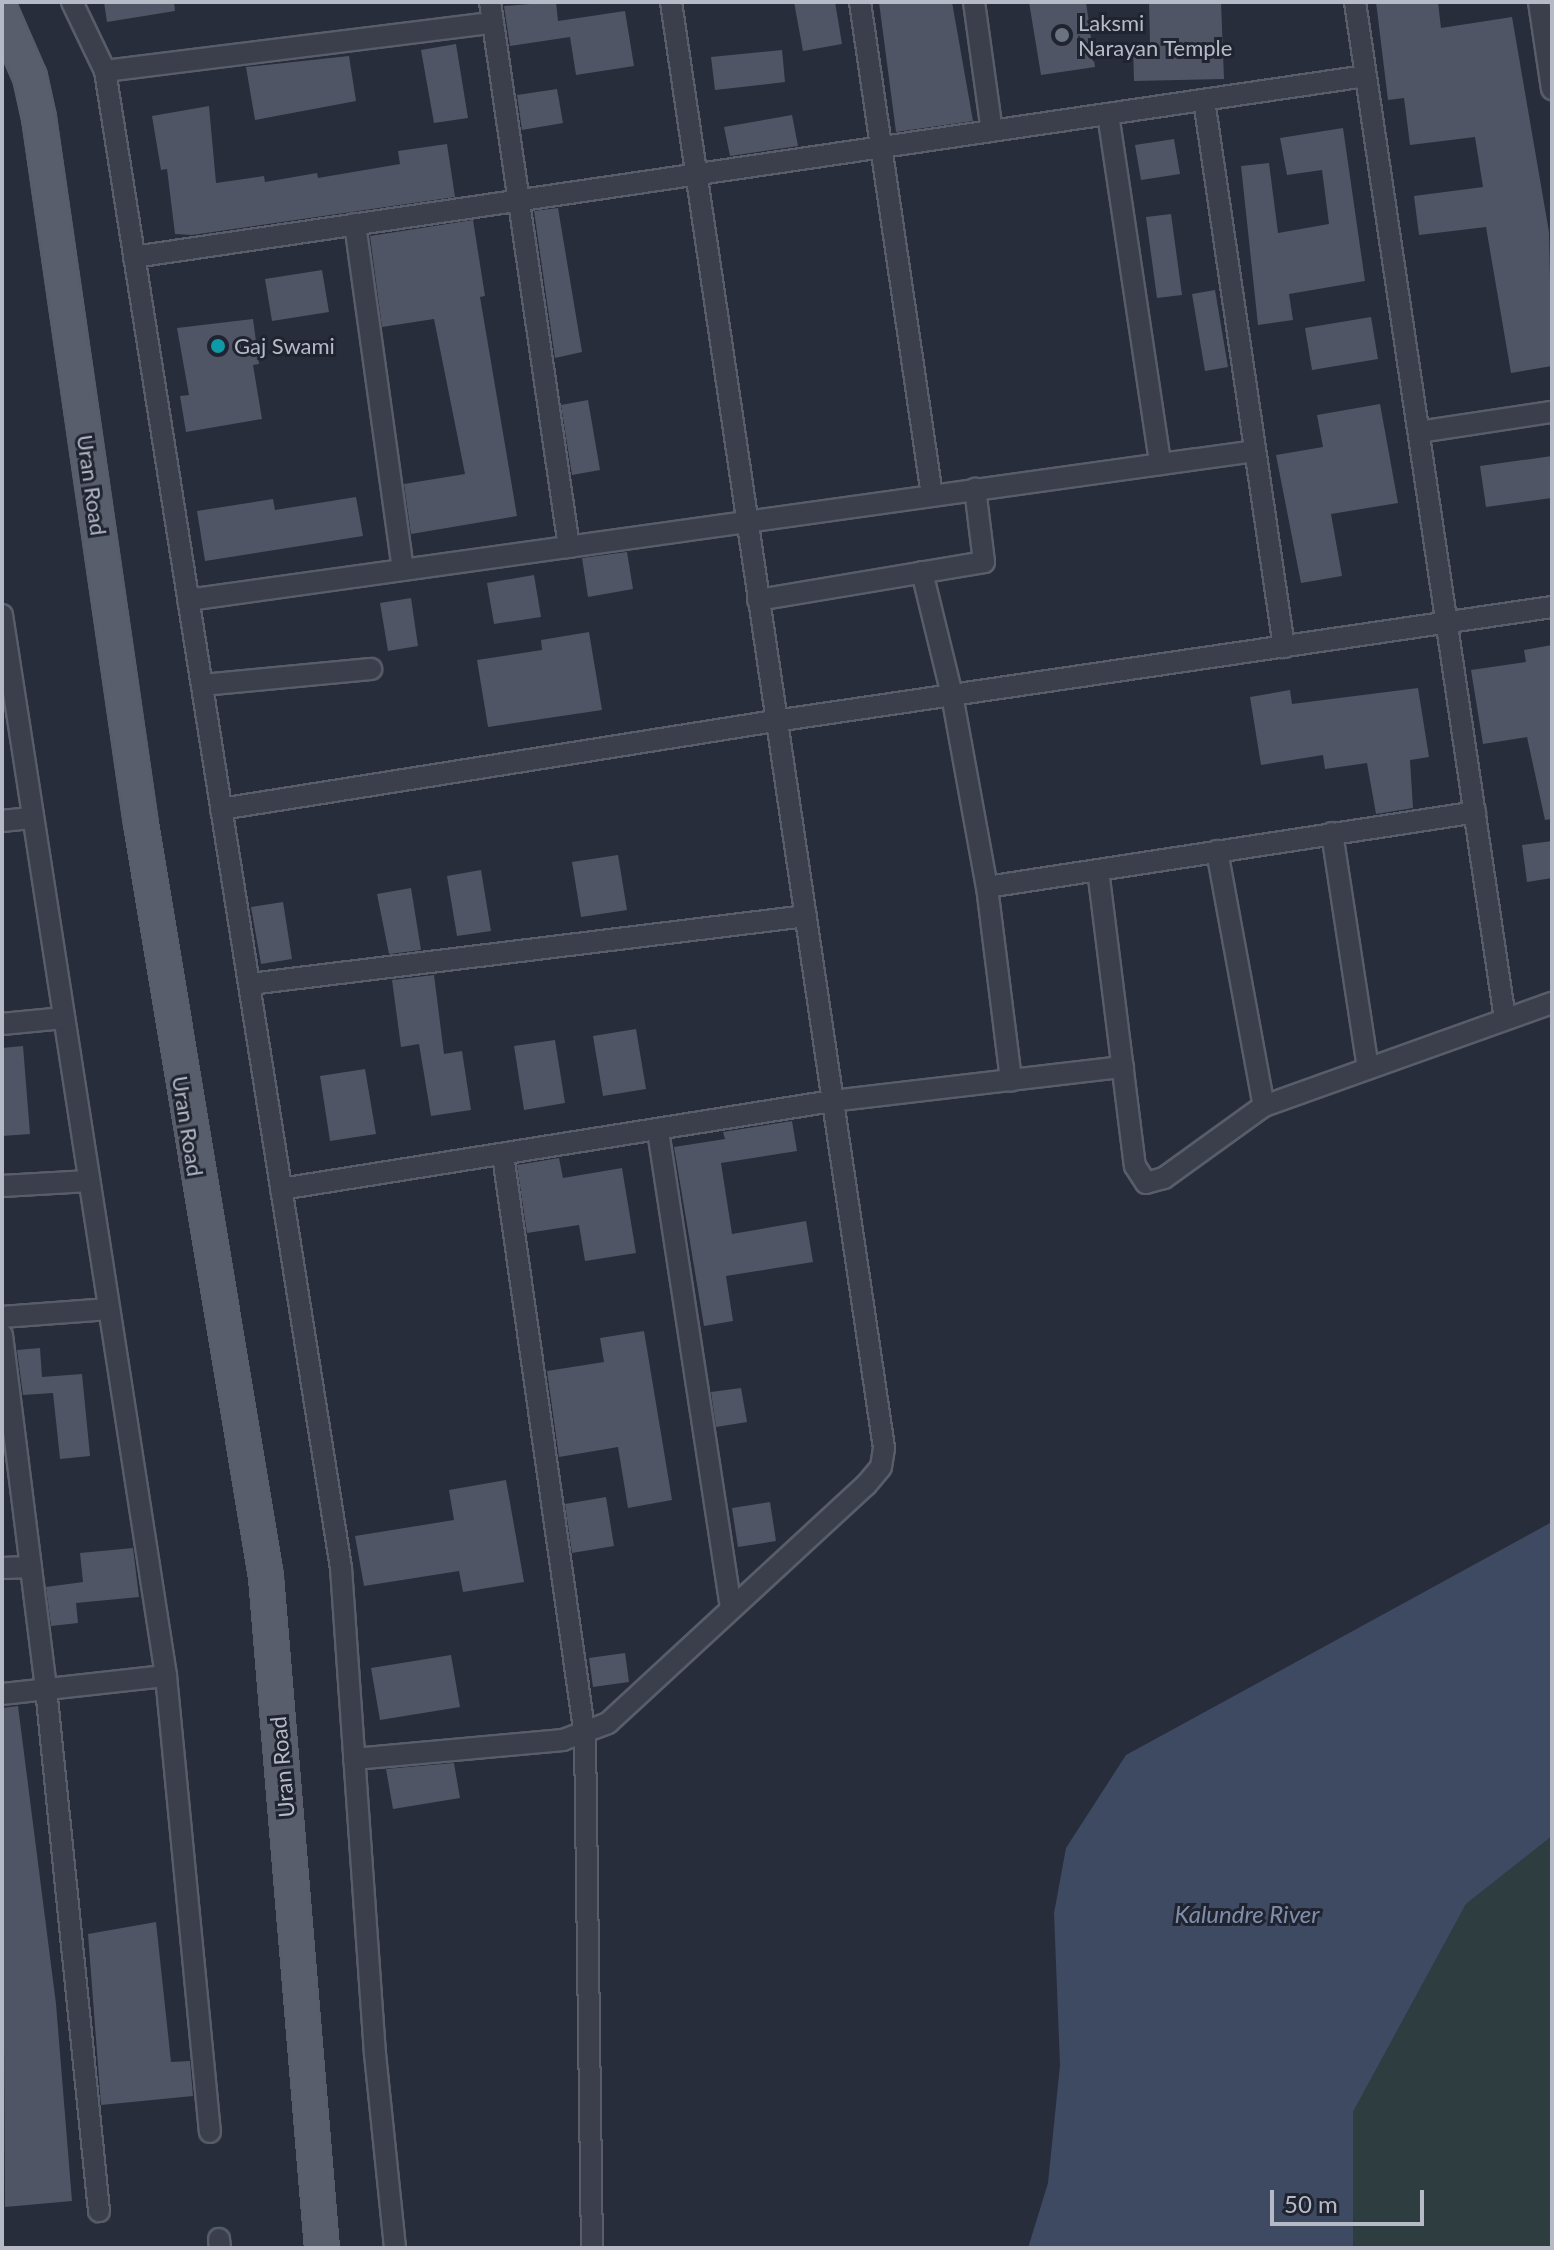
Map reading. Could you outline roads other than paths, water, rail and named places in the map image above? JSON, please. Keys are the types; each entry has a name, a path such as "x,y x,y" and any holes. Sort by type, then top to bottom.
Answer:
{"main road":[{"name":"Uran Road","path":"2,13 30,77 39,118 143,840 266,1577 322,2248"}],"street":[{"path":"72,2 105,71 341,1568 375,2054 395,2248"},
{"path":"490,2 569,547"},
{"path":"354,1759 585,1736 608,1723 881,1467 882,1419 693,176 671,2"},
{"path":"860,2 932,495"},
{"path":"974,2 992,131"},
{"path":"1355,2 1505,1019"},
{"path":"1539,2 1552,89"},
{"path":"105,71 493,23"},
{"path":"134,257 1366,76"},
{"path":"1204,100 1284,647"},
{"path":"1108,114 1160,464"},
{"path":"355,224 403,570"},
{"path":"1419,432 1552,412"},
{"path":"188,600 1255,451"},
{"path":"758,600 984,562 975,489"},
{"path":"922,572 952,695 987,887 1011,1081"},
{"path":"221,809 775,721 1552,607"},
{"path":"3,623 166,1676 210,2132"},
{"path":"202,685 371,669"},
{"path":"987,887 1475,812"},
{"path":"2,821 33,818"},
{"path":"1332,833 1368,1068"},
{"path":"1217,851 1264,1106"},
{"path":"1098,870 1135,1166 1146,1183 1164,1178 1264,1106 1552,1003"},
{"path":"250,984 806,916"},
{"path":"2,1024 64,1018"},
{"path":"281,1189 832,1101 1123,1067"},
{"path":"658,1131 731,1608"},
{"path":"503,1155 585,1736 592,2248"},
{"path":"2,1186 89,1181"},
{"path":"2,1317 109,1309"},
{"path":"2,1335 46,1689 99,2211"},
{"path":"2,1568 31,1567"},
{"path":"2,1694 166,1676"}],"water":[{"name":"Kalundre River","path":"1552,1522 1552,1836 1466,1904 1353,2112 1353,2248 1028,2248 1048,2183 1060,2065 1054,1913 1066,1848 1126,1755"}],"place":[{"name":"Laksmi Narayan Temple","path":"1062,35"},
{"name":"Gaj Swami","path":"218,346"}]}
